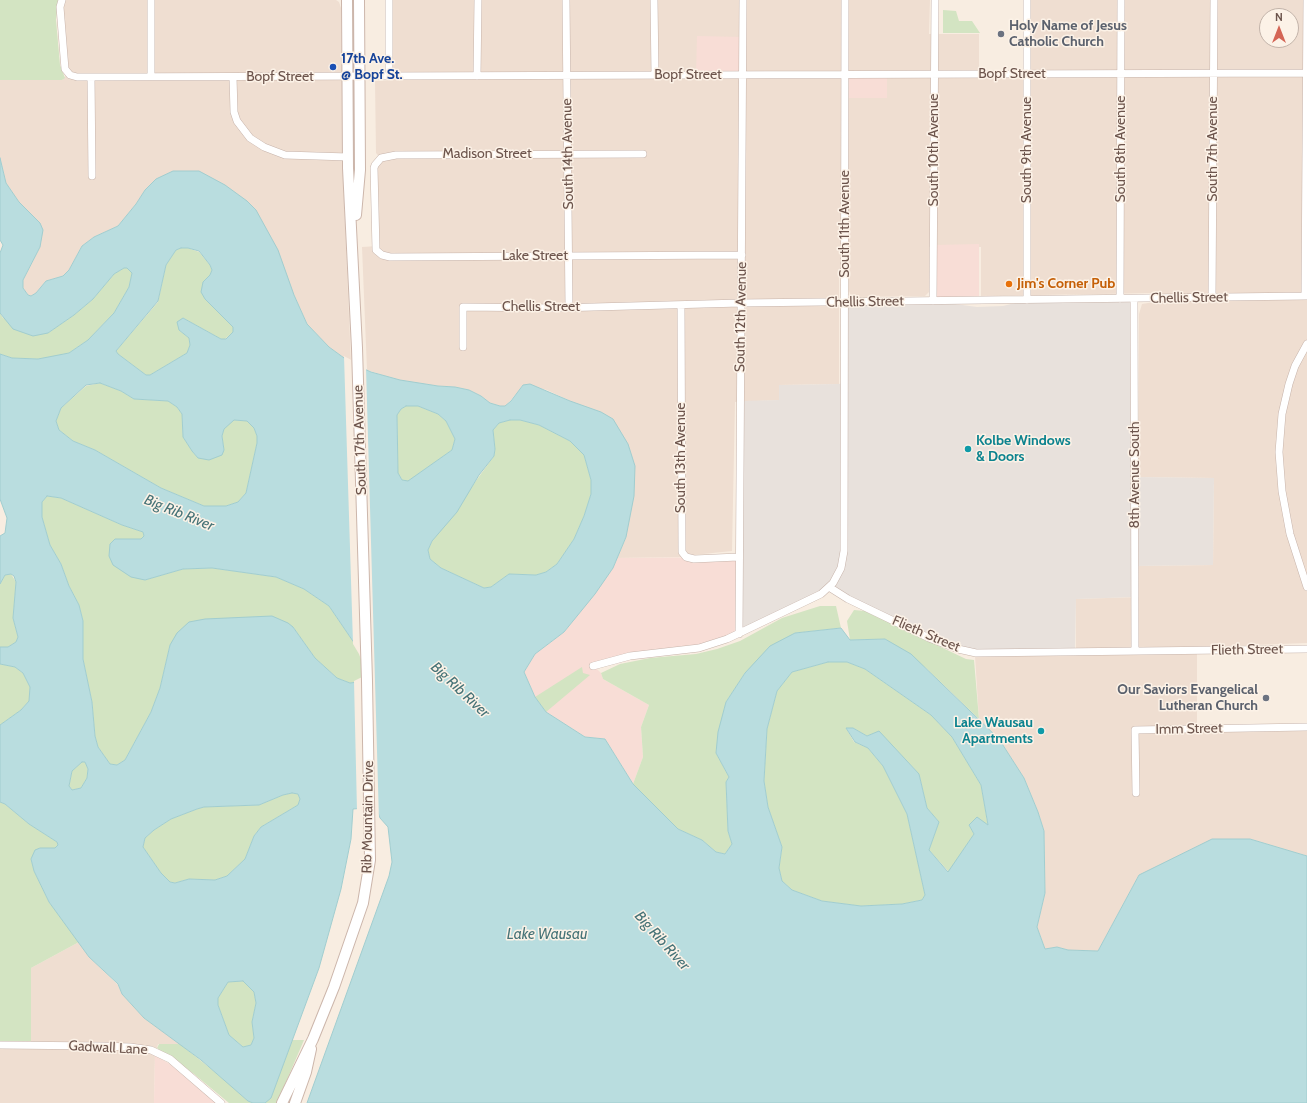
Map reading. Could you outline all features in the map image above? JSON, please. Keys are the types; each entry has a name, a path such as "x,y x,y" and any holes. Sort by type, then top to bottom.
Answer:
{"main road":[{"name":"South 17th Avenue","path":"347,0 348,157 357,348 366,634"},
{"name":"South 17th Avenue","path":"353,245 360,176 358,0"},
{"name":"Rib Mountain Drive","path":"282,1103 313,1039 334,987 363,903 369,866 370,830 366,634"},
{"name":"Rib Mountain Drive","path":"295,1103 306,1072 313,1039"}],"street":[{"name":"Bopf Street","path":"62,0 60,7 65,69 70,75 91,77 1306,72"},
{"path":"151,0 151,77"},
{"path":"389,0 389,76"},
{"path":"477,76 478,0"},
{"name":"South 14th Avenue","path":"566,0 569,308"},
{"path":"654,0 655,75"},
{"name":"South 12th Avenue","path":"739,634 738,557 742,255 743,0"},
{"name":"South 11th Avenue","path":"829,587 838,575 844,551 845,0"},
{"name":"South 10th Avenue","path":"933,301 935,0"},
{"name":"South 9th Avenue","path":"1027,0 1027,300"},
{"name":"South 8th Avenue","path":"1120,299 1121,0"},
{"name":"South 7th Avenue","path":"1212,298 1214,0"},
{"path":"1306,0 1306,296"},
{"path":"91,77 92,176"},
{"path":"233,77 234,112 236,121 240,128 258,143 285,155 348,157"},
{"name":"Madison Street","path":"375,205 374,165 377,160 385,156 643,154"},
{"name":"Lake Street","path":"375,205 375,246 377,252 384,256 742,255"},
{"name":"Chellis Street","path":"463,347 463,307 569,308 741,303 1306,296"},
{"name":"8th Avenue South","path":"1134,299 1134,651"},
{"name":"South 13th Avenue","path":"681,305 682,552 686,557 694,559 738,557"},
{"path":"1307,344 1295,366 1289,384 1282,414 1279,452 1282,491 1290,534 1307,587"},
{"path":"593,666 630,656 699,648 739,634 812,599 829,587"},
{"name":"Flieth Street","path":"829,587 848,599 929,638 958,650 976,653 1307,650"},
{"name":"Imm Street","path":"1136,794 1135,730 1307,727"},
{"name":"Gadwall Lane","path":"0,1045 108,1046 151,1050 170,1059 222,1103"}],"shaded area":[{"path":"66,0 336,0 339,2 341,8 344,203 351,363 329,347 307,324 294,295 145,190 136,204 118,226 94,237 82,246 69,270 63,276 46,281 36,293 31,296 28,295 23,288 23,280 40,247 19,202 6,183 0,158 0,80 62,80 70,71 68,69 62,15"},
{"path":"392,0 930,0 929,34 979,34 979,77 1031,77 1031,0 1307,0 1307,643 1197,647 1197,732 1307,731 1307,856 1250,839 1139,875 1098,951 1068,950 1057,947 1045,949 1037,927 1045,893 1044,831 1024,778 999,739 979,719 975,656 1076,656 1076,599 1139,597 1139,566 1213,565 1214,478 1139,477 1139,314 1142,304 1154,302 1154,293 981,296 981,247 929,247 929,292 925,296 855,297 851,296 849,291 849,275 839,275 839,384 779,385 779,400 735,402 732,551 693,555 687,553 683,557 617,558 626,537 570,401 547,390 523,385 505,406 500,406 490,403 481,396 469,390 400,381 367,370 362,247 378,246 377,167 382,160 376,153 375,81 393,80"},
{"path":"697,36 743,37 743,74 696,75"},
{"path":"845,74 887,74 887,98 845,98"},
{"path":"979,244 979,296 933,301 934,245"},
{"path":"1134,299 1135,477 1214,478 1213,565 1135,566 1135,597 1076,599 1075,651 988,653 942,642 829,587 739,634 740,401 779,400 779,385 839,384 845,382 845,302 933,301 977,307 1003,306 1027,300"},
{"path":"738,557 739,634 710,645 644,654 594,666 601,673 603,679 649,705 641,727 643,757 633,784 605,739 585,737 546,712 535,697 524,672 535,654 564,632 613,568 617,558"},
{"path":"79,942 89,957 118,985 122,994 144,1018 180,1044 158,1044 155,1055 154,1103 0,1103 0,1047 31,1048 31,968"},
{"path":"155,1055 171,1065 216,1103 154,1103"}],"green space":[{"path":"0,0 58,0 56,20 60,65 65,78 62,80 0,80"},
{"path":"943,10 956,11 959,21 972,21 980,33 943,33"},
{"path":"188,248 199,252 210,265 212,270 210,275 203,282 205,299 233,327 233,332 225,339 221,339 183,318 179,330 189,338 190,345 187,353 150,375 146,375 116,351 158,302 166,265 176,250"},
{"path":"124,268 127,268 132,273 129,287 114,313 88,340 69,353 53,358 12,358 0,354 0,313 3,318 48,333 74,315 93,299 114,274"},
{"path":"100,383 121,391 134,399 168,401 177,407 182,414 183,437 198,458 224,450 222,436 224,429 234,420 247,421 254,428 257,436 257,443 246,493 238,502 226,506 204,506 161,488 95,450 73,441 59,430 56,421 61,408 86,386"},
{"path":"406,406 418,406 438,414 446,421 455,439 452,450 408,482 402,480 398,473 397,415 401,409"},
{"path":"510,420 520,420 539,425 570,441 584,455 591,480 591,494 584,516 574,539 557,564 546,572 536,575 509,574 491,587 484,588 441,568 430,559 428,550 432,541 494,456 495,449 493,430 499,423"},
{"path":"47,496 61,498 122,525 143,532 144,536 141,539 115,539 145,580 183,569 212,568 276,577 304,589 329,606 361,653 364,678 358,682 350,683 337,678 315,658 293,627 170,645 160,688 151,712 125,760 117,765 110,764 98,747 95,736 92,702 83,659 83,621 79,605 69,586 61,564 50,545 42,517 42,502"},
{"path":"11,574 16,582 13,618 18,637 16,642 8,647 0,647 0,584 5,575"},
{"path":"820,606 836,606 841,628 795,633 745,673 726,702 716,753 729,777 726,782 728,831 732,844 725,854 716,852 702,840 678,829 633,784 643,757 641,727 649,705 603,679 601,673 620,664 650,658 696,654 717,649 740,641 782,618"},
{"path":"854,610 865,611 966,659 974,660 979,719 927,669 885,639 850,640 847,621"},
{"path":"828,662 847,662 865,669 931,715 952,737 981,785 988,826 969,825 974,834 949,872 929,850 939,822 927,808 919,774 879,732 867,736 853,728 846,728 854,742 868,748 883,766 907,814 925,895 922,900 902,904 861,906 822,901 792,890 782,881 779,868 782,847 768,807 764,781 767,729 777,691 792,672"},
{"path":"0,664 15,667 23,673 30,687 29,701 21,710 0,725"},
{"path":"582,667 583,673 590,675 546,712 535,697"},
{"path":"82,762 85,762 88,769 87,778 81,788 72,790 69,786 72,771"},
{"path":"292,793 298,794 300,799 298,805 261,827 254,836 245,859 227,876 215,880 189,879 175,883 170,882 161,873 143,847 145,838 154,830 171,819 197,809 204,807 259,805"},
{"path":"0,802 5,804 29,824 57,842 58,845 55,848 40,848 31,859 34,871 49,902 79,942 31,968 31,1041 0,1041"},
{"path":"243,981 254,992 256,1003 252,1022 254,1038 251,1045 243,1047 229,1035 218,1005 218,998 228,982"},
{"path":"292,1040 304,1040 277,1103 265,1103 271,1097"},
{"path":"159,1044 180,1044 248,1101 253,1103 229,1103 194,1074 157,1048"}],"water":[{"path":"0,158 6,183 19,202 40,223 43,230 40,247 23,280 23,288 28,295 31,296 36,293 46,281 63,276 69,270 82,246 94,237 118,226 136,204 145,190 156,179 173,171 199,171 225,185 247,201 256,210 278,250 294,295 307,324 329,347 351,363 371,372 400,380 469,390 481,396 490,403 500,406 505,406 511,401 523,385 530,384 601,412 613,419 628,444 635,466 634,496 626,537 613,568 595,594 564,632 535,654 524,672 535,697 546,712 585,737 605,739 633,784 678,829 702,840 716,852 725,854 732,844 728,831 726,782 729,777 716,753 718,732 726,702 745,673 770,646 795,633 841,628 850,640 885,639 911,654 999,739 1024,778 1044,831 1045,893 1037,927 1045,949 1057,947 1068,950 1098,951 1139,875 1212,839 1250,839 1307,856 1307,1103 307,1103 389,876 392,862 388,827 380,818 376,807 353,809 351,839 341,889 319,968 271,1098 265,1103 253,1103 248,1101 201,1060 144,1018 122,994 118,984 89,957 49,902 34,871 31,859 35,850 40,848 55,848 58,845 57,842 29,824 5,804 0,802 0,725 21,710 29,701 30,687 23,673 15,667 0,664 0,647 8,647 16,642 18,637 13,618 16,582 14,576 11,574 5,575 0,584 0,536 5,533 7,518 0,499 0,354 12,358 38,359 69,353 88,340 114,313 129,287 132,273 127,268 124,268 114,274 93,299 74,315 48,333 33,336 13,329 0,313 0,253 3,245 0,240","holes":["188,248 199,251 212,270 210,275 203,282 201,292 205,299 233,327 233,332 226,339 221,339 183,318 177,322 179,330 189,338 190,345 187,353 150,375 146,375 116,351 158,301 166,265 176,250","100,383 121,391 134,399 168,401 177,407 182,414 183,437 192,451 198,458 209,460 222,455 224,450 222,436 224,429 234,420 247,421 254,428 257,436 257,443 246,493 238,502 226,506 204,506 161,488 95,450 73,441 59,430 56,421 61,408 86,385","406,406 418,406 438,414 446,421 455,439 452,450 408,481 402,480 398,473 397,415 401,409","510,420 520,420 539,425 570,441 584,455 591,480 591,494 584,516 574,539 557,564 546,572 536,575 509,574 491,587 484,588 441,568 430,559 428,550 432,541 457,512 479,475 494,456 495,449 493,430 499,423","47,496 61,498 122,525 143,532 144,536 141,539 115,539 110,544 109,556 113,565 131,577 145,580 183,569 212,568 276,577 304,589 329,606 361,653 364,678 358,682 350,683 337,678 315,658 293,627 288,623 272,616 205,619 189,622 177,633 170,645 160,688 151,712 125,760 117,765 110,764 98,747 95,736 92,702 83,659 83,621 79,605 69,586 61,564 50,545 42,517 42,502","828,662 847,662 865,669 931,715 952,737 981,785 988,825 977,817 969,825 974,834 948,872 929,850 939,822 927,808 919,774 879,731 867,736 853,728 846,728 855,742 868,748 883,766 907,814 925,895 922,900 902,904 861,906 822,901 792,890 782,881 779,868 782,847 768,807 764,781 767,729 777,691 792,672","82,762 85,762 88,769 87,778 81,788 72,790 69,786 72,771","292,793 298,794 300,799 298,805 261,827 254,836 245,859 227,876 215,880 189,879 175,883 170,882 161,873 143,847 145,838 171,819 204,807 259,805","243,981 254,992 256,1003 252,1022 254,1038 251,1045 243,1047 229,1035 218,1005 218,998 228,982"]}],"pier":[{"path":"344,356 366,368 379,820 374,809 357,811 354,681 362,677 364,668 359,654 353,644"}],"place":[{"name":"Holy Name of Jesus Catholic Church","path":"1001,34"},
{"name":"17th Ave. @ Bopf St.","path":"333,67"},
{"name":"Jim's Corner Pub","path":"1009,284"},
{"name":"Kolbe Windows & Doors","path":"968,449"},
{"name":"Our Saviors Evangelical Lutheran Church","path":"1266,698"},
{"name":"Lake Wausau Apartments","path":"1041,731"}],"water label":[{"name":"Big Rib River","path":"179,513"},
{"name":"Big Rib River","path":"460,690"},
{"name":"Lake Wausau","path":"547,935"},
{"name":"Big Rib River","path":"662,941"}]}
